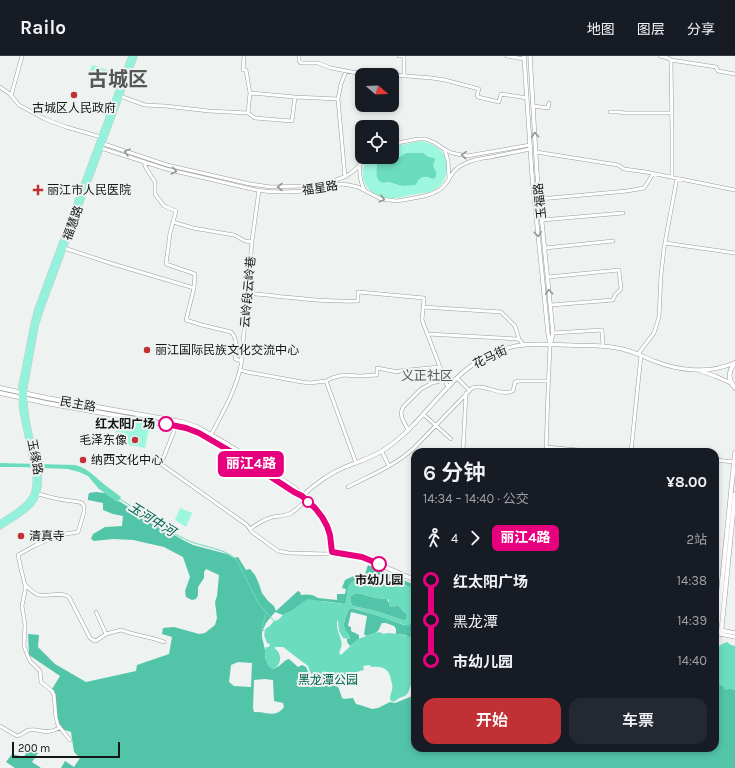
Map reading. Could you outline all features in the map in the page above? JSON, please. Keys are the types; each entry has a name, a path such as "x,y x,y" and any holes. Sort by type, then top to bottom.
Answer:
{"main road":[{"name":"福慧路","path":"22,395 39,317 100,145 101,137 131,56"},
{"name":"福慧路","path":"22,395 21,386 37,309 135,56"},
{"path":"735,363 730,371 729,377 735,388"},
{"name":"民主路","path":"0,388 44,403 191,429 242,458 302,496"},
{"name":"民主路","path":"0,393 47,398 182,422 197,427 245,454 296,489 319,513 327,526 330,535 332,552"},
{"path":"0,523 30,500 34,493 37,479 32,450 22,411 22,395"},
{"path":"719,620 735,453"},
{"name":"玉缘路","path":"37,479 38,494"},
{"path":"0,527 28,508 38,494"},
{"path":"719,623 735,494"},
{"path":"332,552 362,557 411,578"}],"street":[{"path":"11,96 22,56"},
{"path":"244,56 243,70 246,70 250,93 248,113"},
{"path":"299,56 299,61 301,63 318,63 331,68 346,71 366,74 404,75 445,80 479,89 477,95 480,98 500,102 501,94 527,98"},
{"path":"400,56 408,56"},
{"path":"404,56 404,75"},
{"path":"508,56 524,58"},
{"name":"玉福路","path":"530,56 536,152 553,333 550,345 546,447"},
{"path":"660,56 671,60 716,67 718,72 735,74"},
{"name":"玉福路","path":"524,58 532,175 550,345"},
{"path":"671,60 672,177"},
{"path":"345,177 338,99 346,71"},
{"path":"0,87 19,105 54,123 101,137"},
{"path":"250,93 338,99"},
{"path":"120,96 145,105 248,113 255,118 292,121 295,97"},
{"path":"533,106 548,108 549,103"},
{"path":"610,112 619,112 624,114 672,113"},
{"path":"399,143 423,139 433,142 456,155 470,156 530,147"},
{"name":"福星路","path":"100,145 144,162 184,174 259,190 279,192 301,191 341,184 354,186 381,199 397,201 435,193 443,188 456,168 468,162 530,147"},
{"name":"福星路","path":"100,145 167,165 279,188 333,181 345,177 361,164"},
{"path":"445,150 449,167 449,178"},
{"path":"536,152 618,166 624,169 735,190"},
{"path":"144,162 155,182 154,194 164,206 176,210 170,233 166,264 195,274 194,288 186,320 231,332 236,339 235,359 242,361"},
{"path":"361,164 360,179 365,191"},
{"path":"540,199 640,189 644,188 653,174"},
{"path":"630,448 639,354 652,337 660,310 661,275 665,243 677,178"},
{"name":"云岭段云岭巷","path":"211,434 236,384 242,361 252,242 259,190"},
{"path":"542,220 623,213"},
{"path":"173,222 193,228 234,235 252,242"},
{"path":"545,248 613,241"},
{"path":"665,243 735,253"},
{"path":"64,248 194,288"},
{"path":"548,277 620,270 621,289 615,295 613,300 551,305"},
{"path":"248,293 334,301 358,301 358,292 424,298 422,320 448,388"},
{"path":"423,307 501,312 515,326 519,340 523,345"},
{"path":"553,333 602,330 603,346"},
{"path":"428,334 519,340"},
{"name":"花马街","path":"302,496 321,480 344,468 376,456 396,442 466,370 484,358 507,348 523,345 603,346 639,354 664,365 698,370 716,369 735,363"},
{"path":"240,370 310,383 326,381 343,376 377,375 377,368 398,372 440,367"},
{"name":"花马街","path":"698,370 731,383"},
{"path":"457,378 468,392 463,448"},
{"path":"408,430 402,418 401,413 403,407 421,389 432,383 444,380"},
{"path":"326,381 356,463"},
{"path":"414,448 474,387 478,386 494,391 510,392 513,391 515,382 548,382"},
{"path":"423,414 451,439"},
{"path":"176,426 161,464 247,525 252,532 275,549 282,552 327,554 332,552"},
{"path":"546,447 557,448"},
{"path":"348,487 389,466 411,451"},
{"path":"382,452 389,466"},
{"path":"719,460 734,462"},
{"path":"38,494 79,502 84,506 84,512 78,532 59,535 18,555 25,585 22,606 25,625 25,651 32,664 40,671 41,682 52,691 54,695 56,718 59,728 70,740"},
{"path":"250,529 274,516 284,516 290,514 306,500"},
{"path":"25,585 40,595 64,594 68,596 71,599 91,639 96,641 106,634 121,630 155,638 164,642"},
{"path":"96,612 106,634"},
{"path":"719,631 735,633"},
{"path":"719,631 735,637"},
{"path":"0,726 17,736 22,735 29,730 47,732 59,728"}],"shaded area":[{"path":"93,65 108,70 105,78 100,81 93,79 89,72"},
{"path":"420,141 435,146 441,151 445,157 447,167 443,182 435,190 390,198 382,197 370,190 363,179 364,164 399,164 399,146"},
{"path":"406,153 423,153 428,157 434,158 433,166 436,172 436,177 433,179 422,177 418,180 416,185 406,186 388,182 383,183 380,181 377,177 377,164 399,164 400,157"},
{"name":"红太阳广场","path":"118,418 150,424 145,448 114,442"},
{"path":"0,463 80,466 121,497 118,502 99,489 88,476 79,472 68,469 0,467"},
{"name":"黑龙潭公园","path":"89,493 105,493 155,524 193,545 227,554 234,558 238,557 246,570 250,569 255,575 262,593 274,606 276,611 298,591 301,595 305,594 318,598 337,600 337,594 345,594 346,589 342,588 345,580 356,575 365,574 368,565 411,583 411,587 381,576 357,580 352,582 348,588 346,603 344,604 323,601 298,606 283,615 275,612 266,623 262,632 262,637 265,658 273,669 289,659 298,667 302,665 306,667 310,676 313,678 336,685 342,698 353,698 356,704 372,709 378,708 390,702 395,703 411,697 411,752 719,752 719,684 735,690 735,768 61,768 65,761 74,767 80,758 74,752 71,732 62,729 58,723 55,692 52,689 60,676 29,655 28,634 39,635 38,647 55,664 86,682 136,671 137,665 169,654 172,637 162,634 163,628 174,627 199,634 205,633 215,625 217,618 215,602 219,575 206,569 204,572 204,578 198,587 198,595 196,599 192,600 186,597 185,591 190,577 183,557 164,547 133,540 113,539 94,541 91,539 93,534 105,527 122,526 123,516 103,510 103,503 88,500","holes":["238,662 252,663 251,687 234,686 229,682 231,665","254,680 273,680 274,701 283,703 284,707 281,711 274,714 254,712"]},
{"path":"180,508 192,513 186,527 175,520"},
{"path":"381,576 411,587 410,624 408,626 357,609 349,609 344,625 350,639 343,638 339,631 337,621 337,629 342,643 339,653 341,655 358,639 379,632 384,634 402,635 411,638 411,685 405,696 394,701 390,700 392,682 389,673 387,670 378,667 371,667 370,665 363,666 364,670 354,674 347,684 337,684 311,674 308,666 283,647 276,647 274,648 278,652 280,662 275,668 268,666 265,652 266,647 269,647 270,644 267,643 264,635 266,628 284,614 293,610 308,599 344,604 346,603 350,584 360,580","holes":["357,593 389,600 390,607 398,605 406,613 405,620 353,606 351,603 351,596"]},
{"path":"357,593 387,599 391,607 398,605 406,613 406,619 402,620 376,611 353,606 351,603 351,596"},
{"path":"352,608 404,625 410,624 411,620 411,638 405,635 396,634 396,629 394,626 386,623 382,623 378,631 375,633 366,636 364,634 367,616 351,612 348,626 351,627 351,631 359,635 359,639 350,646 347,639 350,639 350,637 345,630 344,625 349,609"},
{"path":"727,642 735,646 735,690 725,690 723,686 719,685 719,646"},
{"path":"29,747 38,753 32,762 41,768 15,768 6,762 12,754 24,757"}],"waterway":[{"name":"玉河中河","path":"120,499 178,536 231,555 236,559 259,604 274,621"},
{"path":"265,631 262,630 266,612"}],"bus line":[{"name":"丽江4路","path":"166,424 181,426 199,433 302,496 315,508 325,522 330,535 332,552 362,557 379,564"}],"place":[{"name":"古城区人民政府","path":"74,95"},
{"name":"丽江市人民医院","path":"38,190"},
{"name":"丽江国际民族文化交流中心","path":"147,350"},
{"name":"红太阳广场","path":"166,424"},
{"name":"毛泽东像","path":"135,440"},
{"name":"纳西文化中心","path":"83,460"},
{"name":"清真寺","path":"21,536"},
{"name":"市幼儿园","path":"379,564"}],"district":[{"name":"古城区","path":"118,79"},
{"name":"义正社区","path":"427,375"}]}
